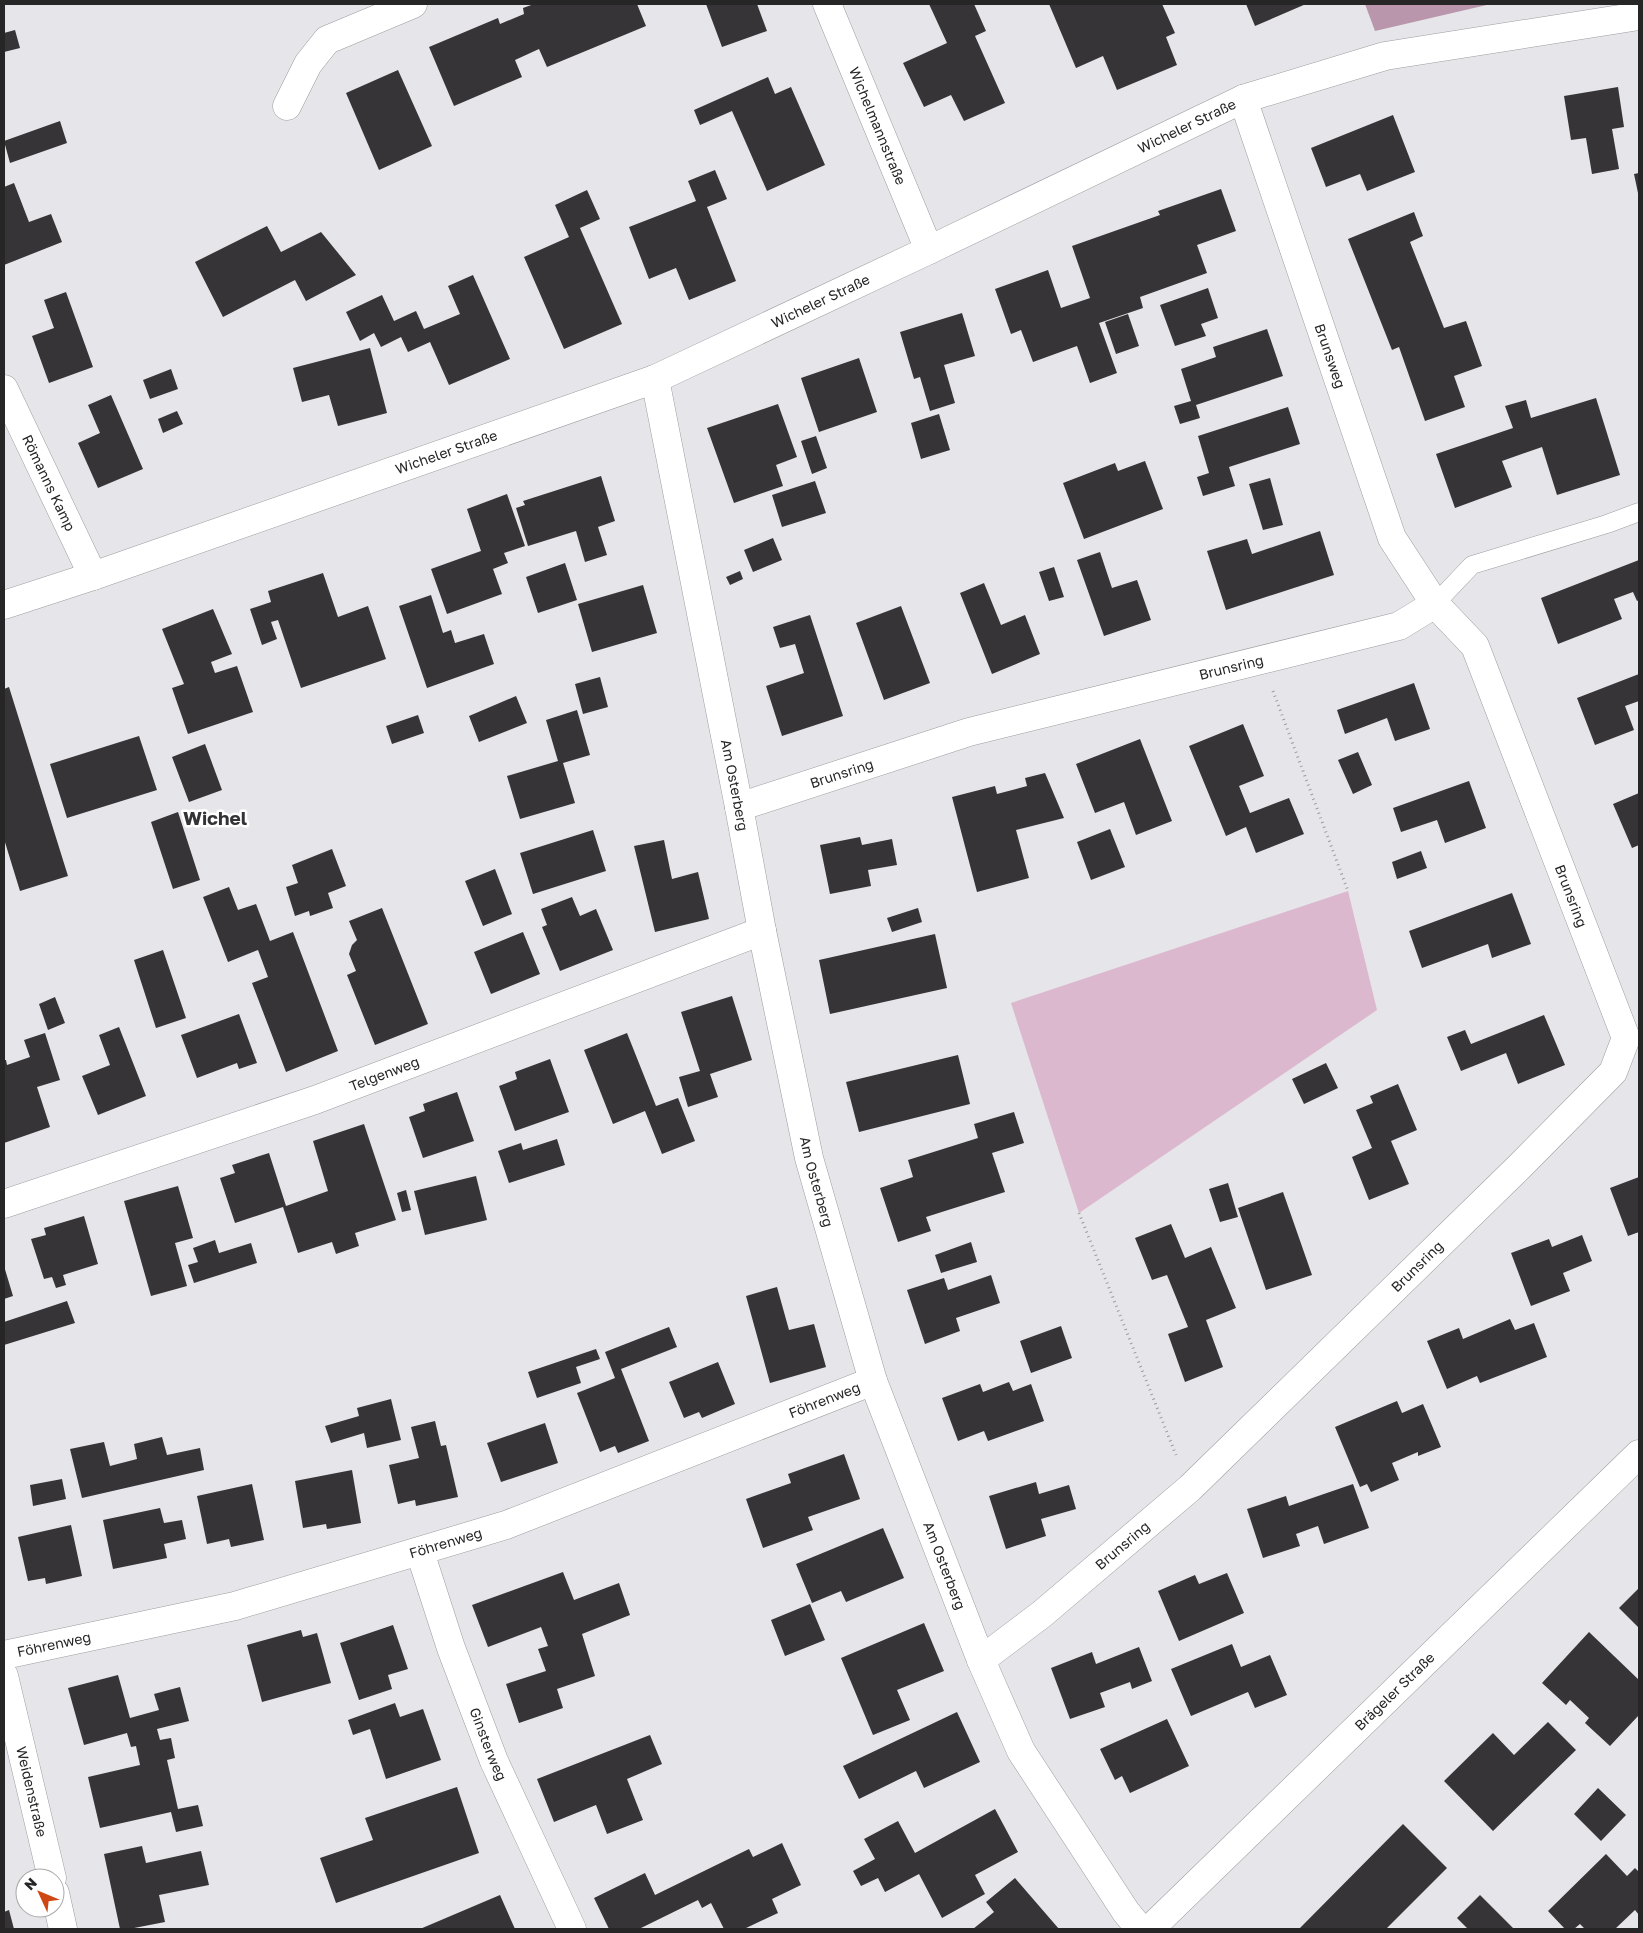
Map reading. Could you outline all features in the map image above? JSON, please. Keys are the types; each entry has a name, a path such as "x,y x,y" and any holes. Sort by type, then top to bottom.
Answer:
{"street":[{"path":"287,106 308,64 327,40 413,4"},
{"name":"Wichelmannstraße","path":"827,4 929,250"},
{"name":"Wicheler Straße","path":"4,605 93,576 655,379 929,250 1242,99 1385,56 1639,16"},
{"name":"Brunsweg","path":"1242,99 1392,538 1436,604"},
{"name":"Am Osterberg","path":"655,379 762,931 809,1158 873,1381 981,1660 1022,1751 1126,1912 1140,1929"},
{"name":"Römanns Kamp","path":"4,389 93,576"},
{"name":"Brunsring","path":"739,807 969,732 1399,626 1436,604 1475,646 1626,1038 1612,1072 1520,1166 1190,1488 1042,1614 981,1660"},
{"name":"Telgenweg","path":"4,1204 315,1100 762,931"},
{"name":"Föhrenweg","path":"4,1655 235,1606 506,1525 873,1381"},
{"name":"Brägeler Straße","path":"1150,1929 1639,1454"},
{"name":"Ginsterweg","path":"420,1552 451,1648 494,1761 572,1929"},
{"name":"Weidenstraße","path":"4,1676 50,1868"}],"lane":[{"path":"1436,604 1472,565 1607,524 1639,512"}],"path":[{"path":"1261,660 1348,891"},
{"path":"1079,1213 1190,1488"}],"shaded area":[{"path":"1365,4 1491,4 1375,31"},
{"path":"1348,891 1377,1010 1079,1213 1011,1003"}],"building":[{"path":"534,4 637,4 646,26 547,67 539,49 515,60 522,77 454,106 429,47 498,18 500,24 524,14 523,8"},
{"path":"706,4 757,4 767,31 722,47"},
{"path":"929,4 974,4 986,31 975,36 1005,103 964,121 951,95 924,107 903,63 947,43"},
{"path":"1049,4 1162,4 1175,33 1166,37 1177,65 1117,90 1103,56 1076,68"},
{"path":"1246,4 1306,4 1255,26"},
{"path":"15,30 20,48 4,52 4,33"},
{"path":"398,70 432,146 379,170 346,93"},
{"path":"768,77 775,94 791,87 825,165 767,191 732,111 700,125 694,110"},
{"path":"1618,87 1624,127 1612,129 1619,169 1592,174 1586,138 1571,140 1564,96"},
{"path":"1393,115 1415,172 1367,191 1360,174 1326,187 1311,148"},
{"path":"60,121 67,143 10,163 4,141"},
{"path":"715,170 727,199 707,207 736,281 689,300 676,268 649,279 629,227 696,201 688,181"},
{"path":"1639,173 1639,193 1638,193 1634,174"},
{"path":"14,183 29,222 51,214 62,242 4,265 4,187"},
{"path":"1221,189 1236,231 1197,245 1207,273 1140,297 1143,308 1099,323 1117,373 1090,383 1077,346 1033,362 1021,330 1011,334 995,289 1048,270 1061,308 1090,298 1072,246 1160,215 1158,211"},
{"path":"587,190 600,219 580,228 622,324 564,349 524,257 569,237 555,205"},
{"path":"1414,212 1423,236 1410,242 1444,328 1466,321 1482,366 1454,376 1465,407 1425,421 1399,347 1392,350 1348,239"},
{"path":"267,226 281,252 321,232 356,275 306,301 295,280 223,317 195,262"},
{"path":"473,275 510,359 449,385 430,342 408,352 401,337 381,347 374,333 360,341 346,312 382,295 394,321 416,311 424,329 460,314 448,286"},
{"path":"1208,288 1218,318 1201,324 1206,336 1175,346 1160,305"},
{"path":"66,292 93,367 49,383 32,336 54,328 44,300"},
{"path":"962,313 975,356 944,365 955,403 930,411 920,377 914,379 900,332"},
{"path":"1128,314 1139,346 1116,354 1105,322"},
{"path":"1267,329 1283,376 1196,405 1200,418 1180,424 1174,406 1191,401 1181,369 1216,357 1213,347"},
{"path":"370,348 387,413 338,426 329,395 302,402 293,368"},
{"path":"859,358 877,412 819,432 801,378"},
{"path":"171,369 178,389 150,399 143,380"},
{"path":"111,395 143,469 98,488 78,443 100,433 88,405"},
{"path":"1596,398 1620,475 1557,495 1542,447 1502,461 1512,487 1455,508 1436,454 1513,428 1505,406 1526,400 1531,418"},
{"path":"778,404 797,457 776,465 783,486 734,503 707,428"},
{"path":"1288,407 1300,444 1229,467 1235,486 1203,496 1197,477 1209,473 1198,436"},
{"path":"177,411 183,424 163,433 158,419"},
{"path":"939,414 950,450 921,459 911,423"},
{"path":"816,436 827,468 812,474 801,441"},
{"path":"1145,461 1163,509 1084,539 1063,483 1115,463 1118,471"},
{"path":"601,476 615,521 598,527 607,555 585,562 576,531 528,546 516,508 525,505 523,501"},
{"path":"1270,478 1283,525 1263,530 1249,484"},
{"path":"815,481 826,513 782,527 772,495"},
{"path":"507,494 525,546 504,553 508,563 493,569 502,594 447,614 431,569 481,551 467,509"},
{"path":"1320,531 1334,575 1226,610 1207,551 1247,539 1252,554"},
{"path":"773,538 782,560 753,572 744,550"},
{"path":"1100,552 1112,588 1137,580 1151,620 1104,636 1077,560"},
{"path":"1639,560 1639,600 1637,601 1633,592 1614,599 1622,619 1558,644 1541,598"},
{"path":"565,563 577,600 538,613 526,577"},
{"path":"1054,567 1064,597 1049,601 1039,572"},
{"path":"740,571 743,579 730,585 726,577"},
{"path":"323,573 338,617 368,606 386,659 301,688 278,620 271,622 277,639 262,645 250,609 271,602 268,591"},
{"path":"984,583 1001,625 1025,615 1040,654 992,674 960,593"},
{"path":"643,585 657,633 592,652 578,604"},
{"path":"431,595 443,633 451,630 455,643 484,634 494,664 427,688 399,606"},
{"path":"901,606 930,683 884,700 856,623"},
{"path":"213,609 232,654 211,662 215,673 237,666 253,712 188,734 172,688 184,684 162,629"},
{"path":"810,615 843,716 782,736 766,686 804,673 795,644 780,648 773,627"},
{"path":"1639,674 1639,701 1625,706 1634,730 1595,745 1577,698"},
{"path":"600,677 608,707 583,714 575,684"},
{"path":"1414,683 1430,729 1395,741 1387,718 1345,734 1337,710"},
{"path":"9,687 68,876 20,891 4,839 4,689"},
{"path":"516,696 527,723 479,742 469,716"},
{"path":"577,710 590,755 563,763 575,803 520,819 507,776 558,761 546,720"},
{"path":"418,715 424,733 392,744 386,726"},
{"path":"1243,724 1264,776 1239,786 1250,813 1289,798 1304,834 1256,853 1246,827 1226,836 1189,746"},
{"path":"139,736 157,790 67,818 50,764"},
{"path":"1140,739 1172,821 1136,835 1124,802 1095,813 1076,764"},
{"path":"205,744 222,790 189,802 172,757"},
{"path":"1358,752 1372,785 1353,794 1338,760"},
{"path":"1045,773 1064,818 1016,830 1029,878 977,892 952,797 995,786 997,794 1027,786 1025,778"},
{"path":"1469,781 1486,828 1445,843 1437,820 1401,832 1393,808"},
{"path":"1639,793 1639,845 1632,848 1613,804"},
{"path":"178,812 200,880 173,889 151,822"},
{"path":"1110,829 1125,867 1091,880 1077,842"},
{"path":"593,830 606,871 533,894 520,853"},
{"path":"860,837 862,845 892,839 897,865 868,870 871,886 830,894 820,845"},
{"path":"664,840 672,879 698,872 709,919 655,932 634,846"},
{"path":"332,849 346,886 328,893 333,908 310,916 309,911 295,916 286,887 298,883 292,865"},
{"path":"1421,851 1427,868 1397,879 1392,862"},
{"path":"495,869 512,914 483,926 465,881"},
{"path":"229,887 238,910 256,904 270,941 293,932 338,1051 286,1072 252,983 268,977 258,950 228,962 203,897"},
{"path":"1512,893 1531,944 1492,958 1488,944 1422,968 1409,931"},
{"path":"572,897 580,916 596,909 613,950 560,971 542,927 547,925 541,909"},
{"path":"382,908 428,1024 375,1045 347,975 356,971 349,954 352,945 357,940 349,921"},
{"path":"918,908 922,922 892,932 887,918"},
{"path":"523,932 540,974 491,994 474,952"},
{"path":"935,934 947,988 830,1014 819,960"},
{"path":"163,950 186,1018 156,1028 134,960"},
{"path":"732,996 752,1060 710,1074 718,1097 688,1107 679,1077 700,1071 681,1012"},
{"path":"55,997 65,1023 48,1030 39,1004"},
{"path":"239,1014 257,1063 239,1069 237,1063 197,1078 181,1035"},
{"path":"1544,1015 1565,1065 1518,1084 1506,1053 1461,1071 1447,1037 1465,1030 1471,1044"},
{"path":"119,1027 146,1096 98,1115 82,1076 110,1065 99,1035"},
{"path":"45,1033 60,1080 37,1087 50,1127 4,1143 4,1060 6,1060 7,1065 30,1057 24,1040"},
{"path":"627,1033 656,1106 678,1098 695,1141 662,1154 645,1111 613,1124 584,1050"},
{"path":"958,1055 970,1104 859,1132 846,1082"},
{"path":"550,1059 569,1112 515,1131 499,1086 517,1079 515,1072"},
{"path":"1326,1063 1338,1088 1304,1104 1292,1079"},
{"path":"1398,1084 1417,1130 1391,1141 1409,1184 1369,1200 1352,1157 1372,1148 1356,1110 1373,1103 1370,1096"},
{"path":"457,1092 474,1141 423,1158 409,1117 425,1111 423,1104"},
{"path":"1014,1112 1024,1143 992,1153 1005,1192 926,1217 931,1231 898,1242 880,1188 913,1177 908,1160 978,1138 974,1124"},
{"path":"364,1124 396,1220 355,1233 359,1246 336,1254 332,1242 298,1253 283,1207 235,1223 220,1178 235,1173 232,1165 269,1153 286,1206 328,1191 313,1141"},
{"path":"557,1139 565,1165 509,1183 498,1151 521,1143 523,1150"},
{"path":"476,1176 487,1220 425,1235 414,1191"},
{"path":"1639,1177 1639,1232 1628,1236 1610,1188"},
{"path":"1228,1183 1238,1217 1220,1222 1209,1189"},
{"path":"178,1186 193,1238 175,1243 187,1286 151,1296 124,1201"},
{"path":"406,1190 411,1210 402,1212 397,1193"},
{"path":"1283,1192 1312,1275 1266,1290 1238,1208"},
{"path":"84,1216 98,1264 63,1275 66,1285 56,1288 52,1277 44,1279 31,1239 46,1235 44,1228"},
{"path":"1171,1224 1185,1258 1211,1247 1236,1308 1206,1320 1223,1367 1185,1382 1168,1334 1188,1327 1167,1275 1152,1280 1135,1238"},
{"path":"1582,1235 1592,1261 1563,1273 1570,1291 1531,1306 1511,1253 1549,1239 1552,1247"},
{"path":"215,1240 219,1253 251,1243 257,1263 194,1283 188,1265 198,1262 193,1248"},
{"path":"971,1242 977,1262 941,1273 935,1255"},
{"path":"4,1266 13,1296 4,1299"},
{"path":"991,1275 1000,1303 956,1318 960,1331 925,1344 907,1290 944,1278 948,1290"},
{"path":"777,1287 789,1330 814,1324 826,1367 770,1383 746,1296"},
{"path":"67,1301 75,1323 4,1345 4,1322"},
{"path":"1510,1319 1515,1330 1534,1323 1547,1357 1480,1383 1477,1376 1447,1389 1427,1341 1459,1328 1463,1339"},
{"path":"1061,1326 1072,1358 1031,1373 1020,1341"},
{"path":"669,1327 677,1347 621,1369 649,1441 618,1453 615,1446 600,1452 577,1393 615,1378 605,1352"},
{"path":"596,1349 600,1359 576,1367 581,1383 537,1398 528,1372"},
{"path":"718,1362 735,1404 702,1418 699,1412 684,1418 669,1382"},
{"path":"1009,1382 1013,1391 1031,1384 1044,1421 988,1441 984,1431 958,1441 942,1398 980,1384 983,1392"},
{"path":"391,1399 401,1440 367,1448 364,1433 331,1443 325,1426 359,1416 357,1408"},
{"path":"1397,1401 1402,1413 1423,1404 1441,1447 1418,1456 1418,1452 1392,1463 1399,1480 1371,1492 1367,1484 1360,1487 1335,1427"},
{"path":"435,1421 441,1446 446,1445 458,1497 416,1506 415,1500 398,1504 389,1465 419,1458 411,1427"},
{"path":"545,1423 558,1463 501,1482 487,1443"},
{"path":"162,1437 167,1455 200,1448 204,1470 82,1498 70,1449 104,1442 110,1466 137,1459 134,1444"},
{"path":"844,1454 860,1499 808,1517 813,1530 763,1548 746,1499 791,1483 788,1474"},
{"path":"352,1470 361,1523 327,1529 326,1524 303,1528 295,1481"},
{"path":"62,1479 66,1499 33,1506 30,1485"},
{"path":"1036,1482 1039,1494 1069,1485 1076,1509 1041,1519 1046,1536 1006,1549 989,1496"},
{"path":"252,1484 264,1540 231,1547 229,1539 207,1544 197,1496"},
{"path":"1353,1484 1369,1528 1324,1544 1318,1526 1296,1534 1300,1546 1263,1558 1247,1509 1286,1496 1289,1506"},
{"path":"160,1508 164,1523 182,1520 186,1539 164,1544 167,1558 113,1569 103,1520"},
{"path":"71,1525 82,1576 46,1584 45,1578 28,1581 18,1537"},
{"path":"883,1528 904,1578 846,1602 841,1591 812,1603 796,1564"},
{"path":"563,1572 574,1600 619,1583 630,1615 582,1634 595,1676 557,1689 563,1708 519,1723 506,1684 546,1671 538,1649 548,1646 541,1627 488,1647 472,1605"},
{"path":"1227,1573 1244,1613 1179,1641 1158,1591 1195,1575 1199,1584"},
{"path":"1639,1588 1639,1628 1619,1608"},
{"path":"810,1604 825,1640 785,1656 771,1620"},
{"path":"924,1623 944,1671 897,1690 910,1720 873,1735 841,1658"},
{"path":"393,1625 408,1669 388,1675 392,1689 359,1700 340,1643"},
{"path":"301,1630 303,1637 317,1633 331,1683 262,1702 247,1645"},
{"path":"1589,1632 1639,1680 1639,1715 1610,1746 1585,1723 1589,1718 1570,1700 1566,1705 1542,1683"},
{"path":"1232,1644 1241,1667 1270,1655 1287,1695 1255,1708 1248,1692 1191,1716 1171,1669"},
{"path":"1139,1647 1152,1681 1132,1689 1130,1682 1100,1693 1105,1707 1070,1719 1051,1668 1092,1652 1096,1664"},
{"path":"118,1675 130,1718 159,1710 154,1694 180,1687 189,1721 157,1729 160,1740 171,1738 175,1758 167,1760 178,1809 198,1805 203,1826 176,1832 171,1812 100,1828 88,1777 140,1765 136,1746 131,1747 127,1733 84,1745 68,1688"},
{"path":"395,1703 400,1717 423,1709 441,1760 386,1779 370,1729 353,1735 348,1720"},
{"path":"957,1712 980,1762 924,1788 916,1771 859,1799 843,1766"},
{"path":"1167,1719 1189,1766 1130,1793 1122,1776 1115,1780 1100,1749"},
{"path":"1548,1722 1576,1750 1493,1831 1444,1781 1493,1733 1514,1755"},
{"path":"650,1735 662,1764 627,1779 643,1820 607,1834 596,1805 554,1822 537,1779"},
{"path":"457,1787 479,1853 336,1903 320,1858 373,1840 365,1818"},
{"path":"1598,1788 1626,1815 1601,1841 1574,1814"},
{"path":"995,1809 1018,1852 975,1875 985,1894 942,1918 919,1874 885,1892 878,1878 861,1886 853,1871 875,1859 864,1839 898,1821 915,1853"},
{"path":"1403,1824 1447,1868 1386,1929 1301,1929 1300,1928"},
{"path":"782,1843 801,1885 772,1899 778,1913 744,1929 724,1929 711,1903 702,1908 698,1900 639,1929 609,1929 594,1898 645,1873 655,1895 749,1849 753,1857"},
{"path":"142,1846 146,1863 201,1851 209,1885 159,1895 165,1922 120,1929 104,1854"},
{"path":"1606,1854 1627,1876 1635,1868 1639,1872 1639,1915 1635,1910 1615,1929 1585,1929 1580,1924 1574,1929 1565,1929 1548,1911"},
{"path":"1015,1878 1059,1929 973,1929 994,1912 986,1902"},
{"path":"500,1895 515,1929 420,1929"},
{"path":"1480,1895 1512,1929 1468,1929 1457,1918"},
{"path":"9,1910 14,1929 4,1929 4,1912"}],"district":[{"name":"Wichel","path":"215,818"}]}
